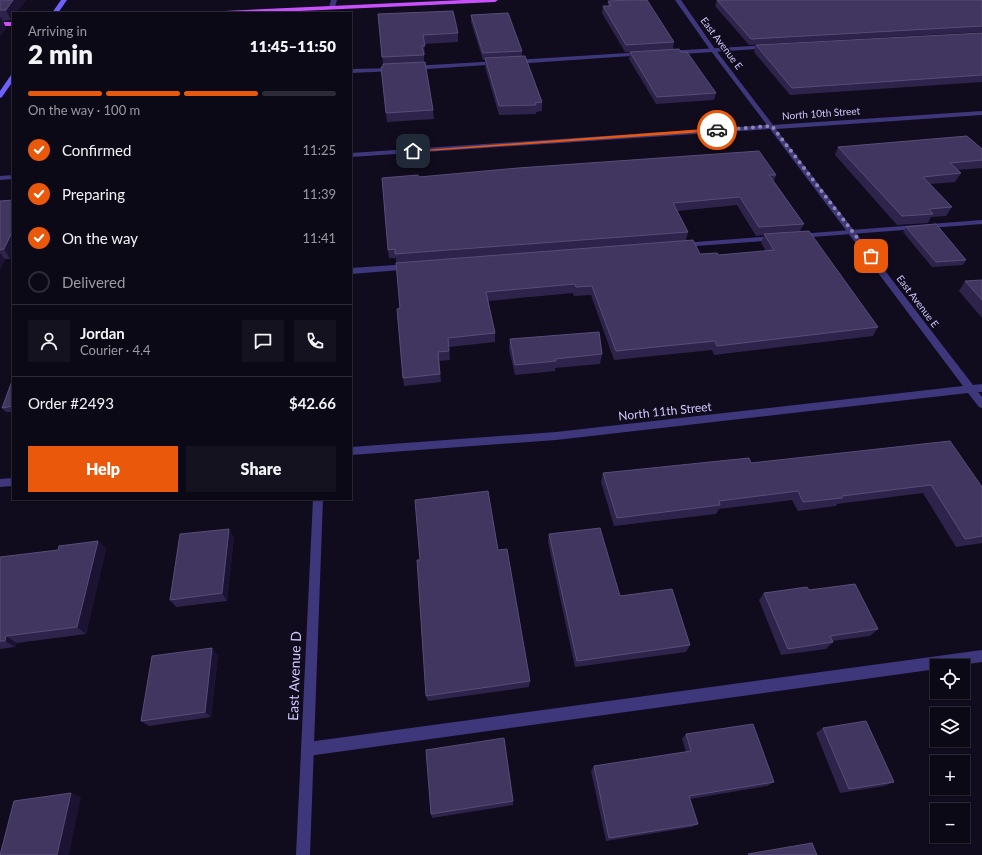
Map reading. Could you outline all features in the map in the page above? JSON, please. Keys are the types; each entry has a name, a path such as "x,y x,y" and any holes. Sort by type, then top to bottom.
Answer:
{"main road":[{"path":"260,12 332,10 495,0"},
{"path":"0,24 12,24"}],"street":[{"path":"56,12 64,0"},
{"path":"332,10 334,0"},
{"name":"East Avenue E","path":"678,0 713,50 853,232 982,404"},
{"path":"658,53 776,47"},
{"path":"406,68 650,54"},
{"path":"352,71 398,69"},
{"path":"0,96 12,78"},
{"name":"North 10th Street","path":"352,155 982,113"},
{"path":"0,178 12,178"},
{"path":"678,246 982,222"},
{"path":"352,271 415,266"},
{"name":"North 11th Street","path":"352,451 556,436 982,388"},
{"path":"0,483 12,482"},
{"name":"East Avenue D","path":"303,855 318,500"},
{"path":"308,749 982,656"}],"building":[{"path":"0,0 13,0 6,10 0,10"},
{"path":"647,0 674,42 626,45 603,6 611,6 608,1"},
{"path":"717,0 982,0 982,26 751,39"},
{"path":"453,11 458,33 423,35 425,46 422,46 424,55 382,57 378,14"},
{"path":"508,13 522,51 483,53 471,15"},
{"path":"982,33 982,75 792,88 756,45"},
{"path":"679,49 681,52 687,52 716,93 657,97 630,52"},
{"path":"525,56 542,102 535,103 536,105 499,106 485,58"},
{"path":"425,62 433,110 386,113 381,67 383,67 383,64"},
{"path":"967,136 982,149 982,160 950,163 961,173 923,177 952,207 929,209 933,214 902,216 838,147"},
{"path":"759,151 776,175 769,175 804,224 759,227 740,197 673,203 688,232 395,254 395,249 388,250 382,178 418,175 419,177 518,168"},
{"path":"12,200 12,232 4,249 0,250 0,201"},
{"path":"936,224 966,260 936,262 906,227"},
{"path":"809,231 878,327 717,346 715,341 616,351 592,286 576,287 575,284 486,292 495,333 448,338 449,351 438,352 440,374 403,378 397,309 400,308 396,263 693,240 700,254 717,253 719,255 774,250 764,234"},
{"path":"982,280 982,300 965,281"},
{"path":"599,332 602,354 515,365 510,339"},
{"path":"12,381 12,406 2,408"},
{"path":"950,441 982,487 982,536 965,539 931,485 803,502 798,491 719,501 720,505 617,518 603,473 749,458 751,463"},
{"path":"488,491 498,550 507,549 530,681 426,696 417,560 420,560 415,500"},
{"path":"600,528 620,596 672,589 690,645 577,661 549,534"},
{"path":"229,529 222,593 170,600 180,534"},
{"path":"98,541 77,627 6,636 5,641 0,641 0,557 58,550 59,546"},
{"path":"855,584 878,629 830,636 833,642 788,649 764,593 807,587 809,590"},
{"path":"212,648 205,712 141,721 152,656"},
{"path":"866,721 894,782 849,789 823,728"},
{"path":"753,724 774,782 689,796 698,824 609,838 594,766 691,751 686,734"},
{"path":"504,738 513,801 431,814 426,750"},
{"path":"71,793 57,855 0,855 14,801"},
{"path":"812,843 817,855 748,854"}],"way so far":[{"path":"717,130 772,126 871,256"}],"route":[{"path":"413,151 717,130"}]}
